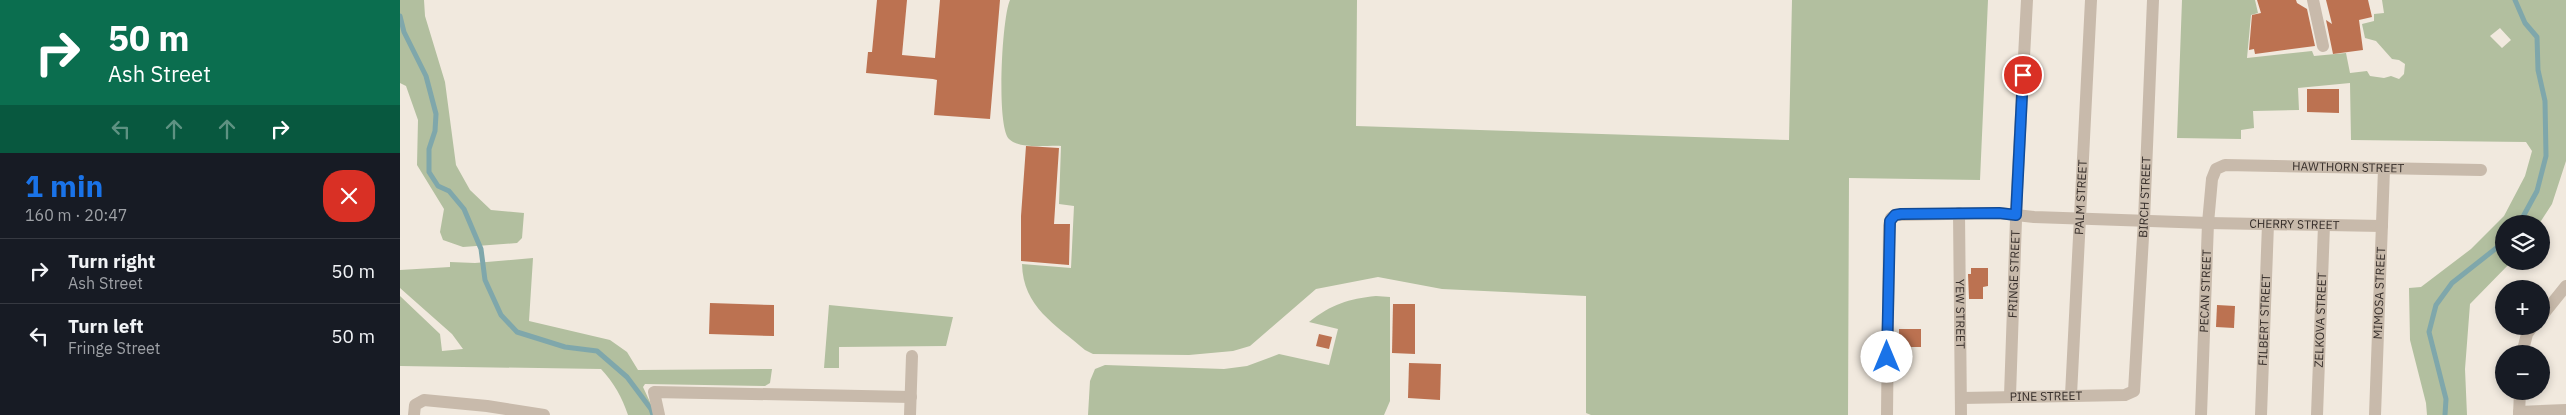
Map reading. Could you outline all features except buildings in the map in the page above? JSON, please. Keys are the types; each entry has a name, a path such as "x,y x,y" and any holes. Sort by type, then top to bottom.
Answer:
{"street":[{"name":"FRINGE STREET","path":"2010,396 2026,0"},
{"name":"PALM STREET","path":"2071,395 2090,0"},
{"name":"BIRCH STREET","path":"2131,394 2134,387 2144,220 2153,0"},
{"path":"2313,0 2322,46"},
{"name":"HAWTHORN STREET","path":"2216,169 2225,165 2481,170"},
{"name":"PECAN STREET","path":"2201,415 2208,223 2212,179 2216,169"},
{"name":"MIMOSA STREET","path":"2375,415 2384,169"},
{"name":"CHERRY STREET","path":"1887,415 1887,272 1889,226 1891,218 1901,214 1959,213 2208,223 2382,226"},
{"name":"YEW STREET","path":"1959,213 1962,415"},
{"name":"FILBERT STREET","path":"2261,415 2268,224"},
{"name":"ZELKOVA STREET","path":"2317,415 2324,224"},
{"path":"2550,306 2566,286"},
{"path":"910,415 912,356"},
{"path":"659,415 654,392 911,396"},
{"name":"PINE STREET","path":"1961,398 2131,394"},
{"path":"414,415 414,405 419,400 487,410 544,415"},
{"path":"2520,400 2519,414 2566,410"}],"green space":[{"path":"400,0 424,0 425,16 445,82 456,165 470,190 491,210 524,213 522,238 517,243 463,247 443,240 440,232 444,209 417,165 418,120 406,86 400,83"},
{"path":"1010,0 1357,0 1356,126 1789,140 1792,0 1988,0 1980,180 1849,178 1848,415 1591,415 1586,413 1586,296 1442,289 1378,277 1316,289 1250,346 1233,351 1189,355 1093,354 1085,350 1052,323 1034,303 1024,279 1022,264 1071,268 1074,206 1059,204 1061,146 1020,145 1009,139 1005,130 1001,94 1005,27"},
{"path":"2182,0 2255,0 2258,13 2251,15 2247,58 2312,51 2314,56 2346,53 2350,73 2367,71 2370,76 2384,78 2391,76 2399,79 2404,74 2405,64 2399,60 2392,59 2376,41 2365,38 2362,24 2374,21 2374,14 2384,13 2382,0 2566,0 2566,161 2552,204 2545,215 2505,215 2525,176 2532,151 2526,142 2351,140 2350,83 2298,88 2299,110 2253,111 2254,128 2241,130 2241,139 2177,138","holes":["2500,28 2511,40 2502,48 2490,36"]},
{"path":"2495,225 2495,270 2503,270 2470,304 2465,369 2467,415 2427,415 2426,403 2410,340 2409,288 2421,287 2471,249"},
{"path":"533,258 529,321 610,340 627,352 638,370 772,369 770,383 765,386 645,384 643,387 656,415 628,415 617,390 601,369 400,366 400,296 440,334 442,351 463,349 452,334 400,288 400,270 450,267 450,262 475,263"},
{"path":"1376,296 1390,297 1390,401 1384,415 1088,415 1090,381 1095,369 1105,365 1224,369 1247,366 1279,354 1329,365 1338,329 1309,322 1341,303"},
{"path":"829,305 953,317 946,346 839,347 839,368 824,368"}],"waterway":[{"path":"2515,0 2525,23 2537,37 2538,70 2545,101 2546,156 2537,191 2524,215"},
{"path":"400,16 404,32 426,76 436,114 435,131 429,149 429,172 438,186 449,191 464,209 481,249 485,280 501,315 517,332 565,347 597,351 627,377 651,409 653,415"},
{"path":"2445,415 2446,399 2429,332 2436,305 2452,283 2495,249"}],"route":[{"path":"1887,357 1887,290 1889,226 1891,218 1901,214 1999,213 2016,215 2023,75"}]}
